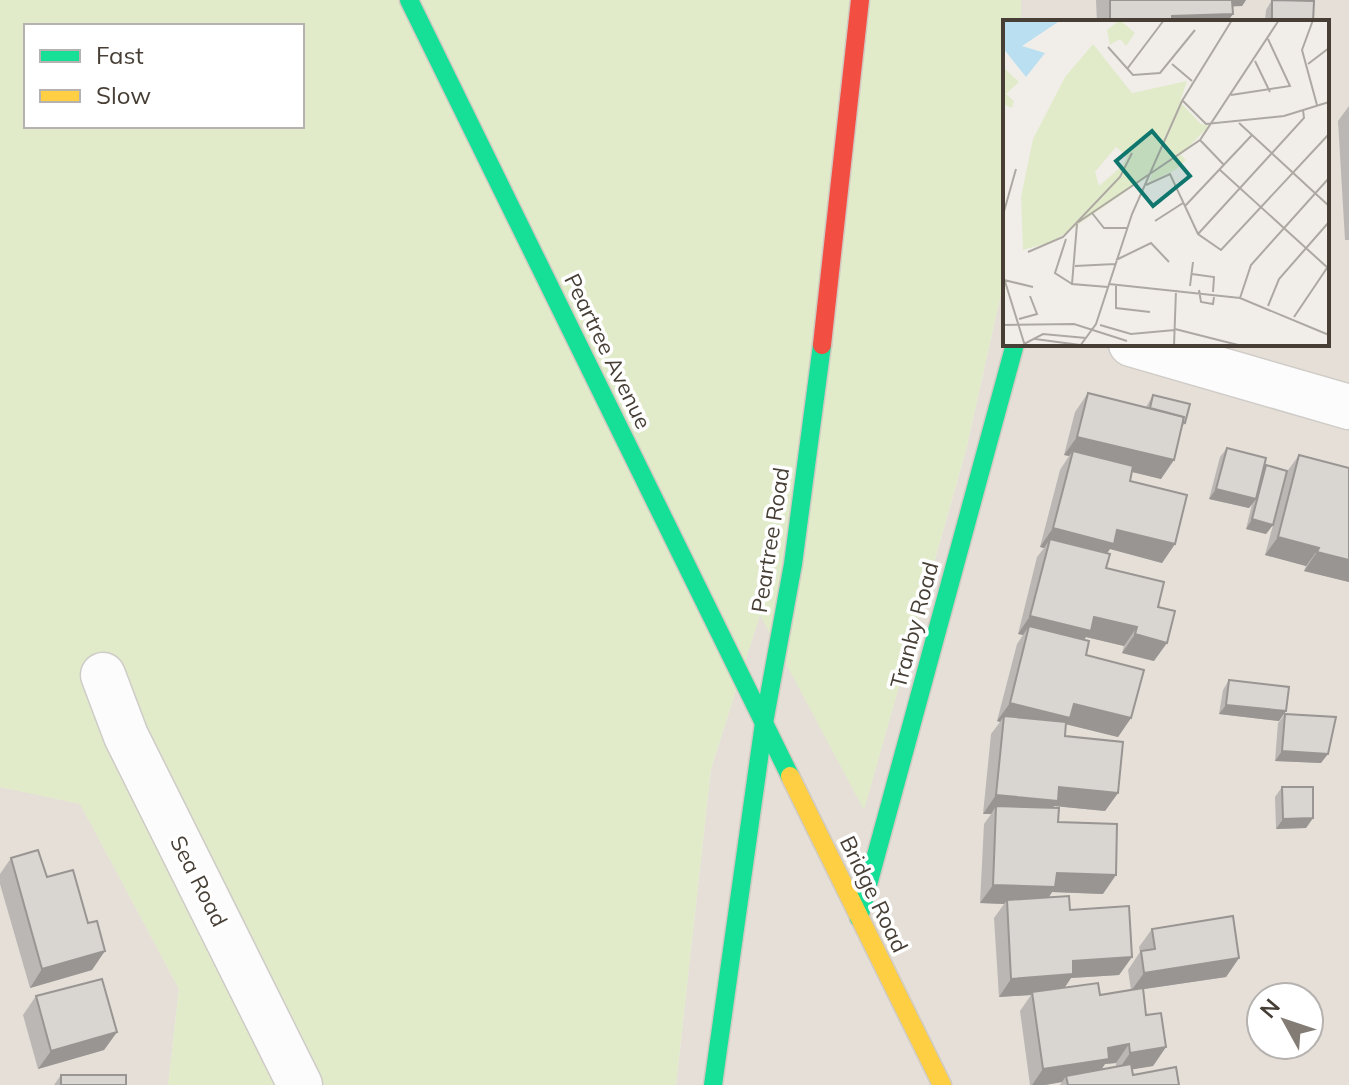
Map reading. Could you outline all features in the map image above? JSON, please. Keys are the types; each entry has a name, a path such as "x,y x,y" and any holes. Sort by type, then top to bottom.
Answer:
{"street":[{"name":"Peartree Avenue","path":"409,0 764,723"},
{"name":"Peartree Road","path":"713,1085 764,723 793,564 817,383 860,0"},
{"name":"Tranby Road","path":"859,918 1014,346"},
{"path":"1138,346 1349,407"},
{"name":"Sea Road","path":"103,675 126,736 292,1080"},
{"name":"Bridge Road","path":"764,723 942,1085"}],"shaded area":[{"path":"1021,0 1349,0 1349,1085 676,1085 711,769 760,614 864,809 966,450 1003,285 1003,346 1329,346 1329,20 1021,20"},
{"path":"0,787 80,803 179,989 168,1085 0,1085"}],"green space":[{"path":"0,0 1021,0 1021,20 1003,20 1003,285 966,450 864,810 760,615 711,769 676,1085 168,1085 179,989 80,804 0,787"}],"building":[{"path":"1110,0 1232,0 1233,14 1172,16 1172,20 1110,20"},
{"path":"1272,0 1314,1 1313,20 1272,20"},
{"path":"1088,393 1184,417 1174,460 1077,437"},
{"path":"1153,395 1190,404 1185,423 1184,417 1150,408"},
{"path":"1227,448 1266,458 1256,499 1216,489"},
{"path":"1073,451 1133,466 1130,481 1187,495 1175,544 1117,530 1114,544 1053,528"},
{"path":"1299,455 1349,468 1349,560 1278,537"},
{"path":"1266,465 1287,471 1273,525 1252,519"},
{"path":"1050,539 1110,554 1106,568 1164,582 1158,607 1175,611 1167,643 1135,634 1137,627 1094,617 1091,631 1030,616"},
{"path":"1029,626 1089,641 1086,655 1144,670 1131,718 1074,704 1070,718 1010,703"},
{"path":"1229,680 1289,687 1286,711 1226,705"},
{"path":"1285,714 1336,717 1328,754 1282,751"},
{"path":"1004,716 1066,722 1065,736 1123,742 1118,793 1059,787 1058,801 996,795"},
{"path":"1282,787 1313,787 1313,818 1283,819"},
{"path":"996,806 1059,808 1058,822 1117,824 1116,875 1057,873 1055,887 993,885"},
{"path":"38,850 47,877 73,870 88,923 97,921 105,951 42,969 11,858"},
{"path":"1069,896 1070,910 1129,906 1132,957 1073,961 1073,974 1011,979 1007,900"},
{"path":"1233,916 1239,958 1144,973 1141,951 1155,949 1152,929"},
{"path":"102,979 117,1032 51,1051 36,996"},
{"path":"1098,983 1100,995 1143,988 1146,1015 1161,1013 1166,1047 1130,1053 1129,1044 1108,1048 1109,1059 1043,1069 1032,992"},
{"path":"1131,1064 1133,1075 1176,1067 1179,1085 1068,1085 1066,1076"},
{"path":"61,1075 126,1075 126,1085 61,1085"}],"traffic: fast":[{"path":"409,0 790,776"},
{"path":"713,1085 764,723 793,564 822,345"},
{"path":"859,918 1014,346"}],"traffic: slow":[{"path":"790,776 942,1085"}],"traffic: jam":[{"path":"822,345 860,0"}]}
